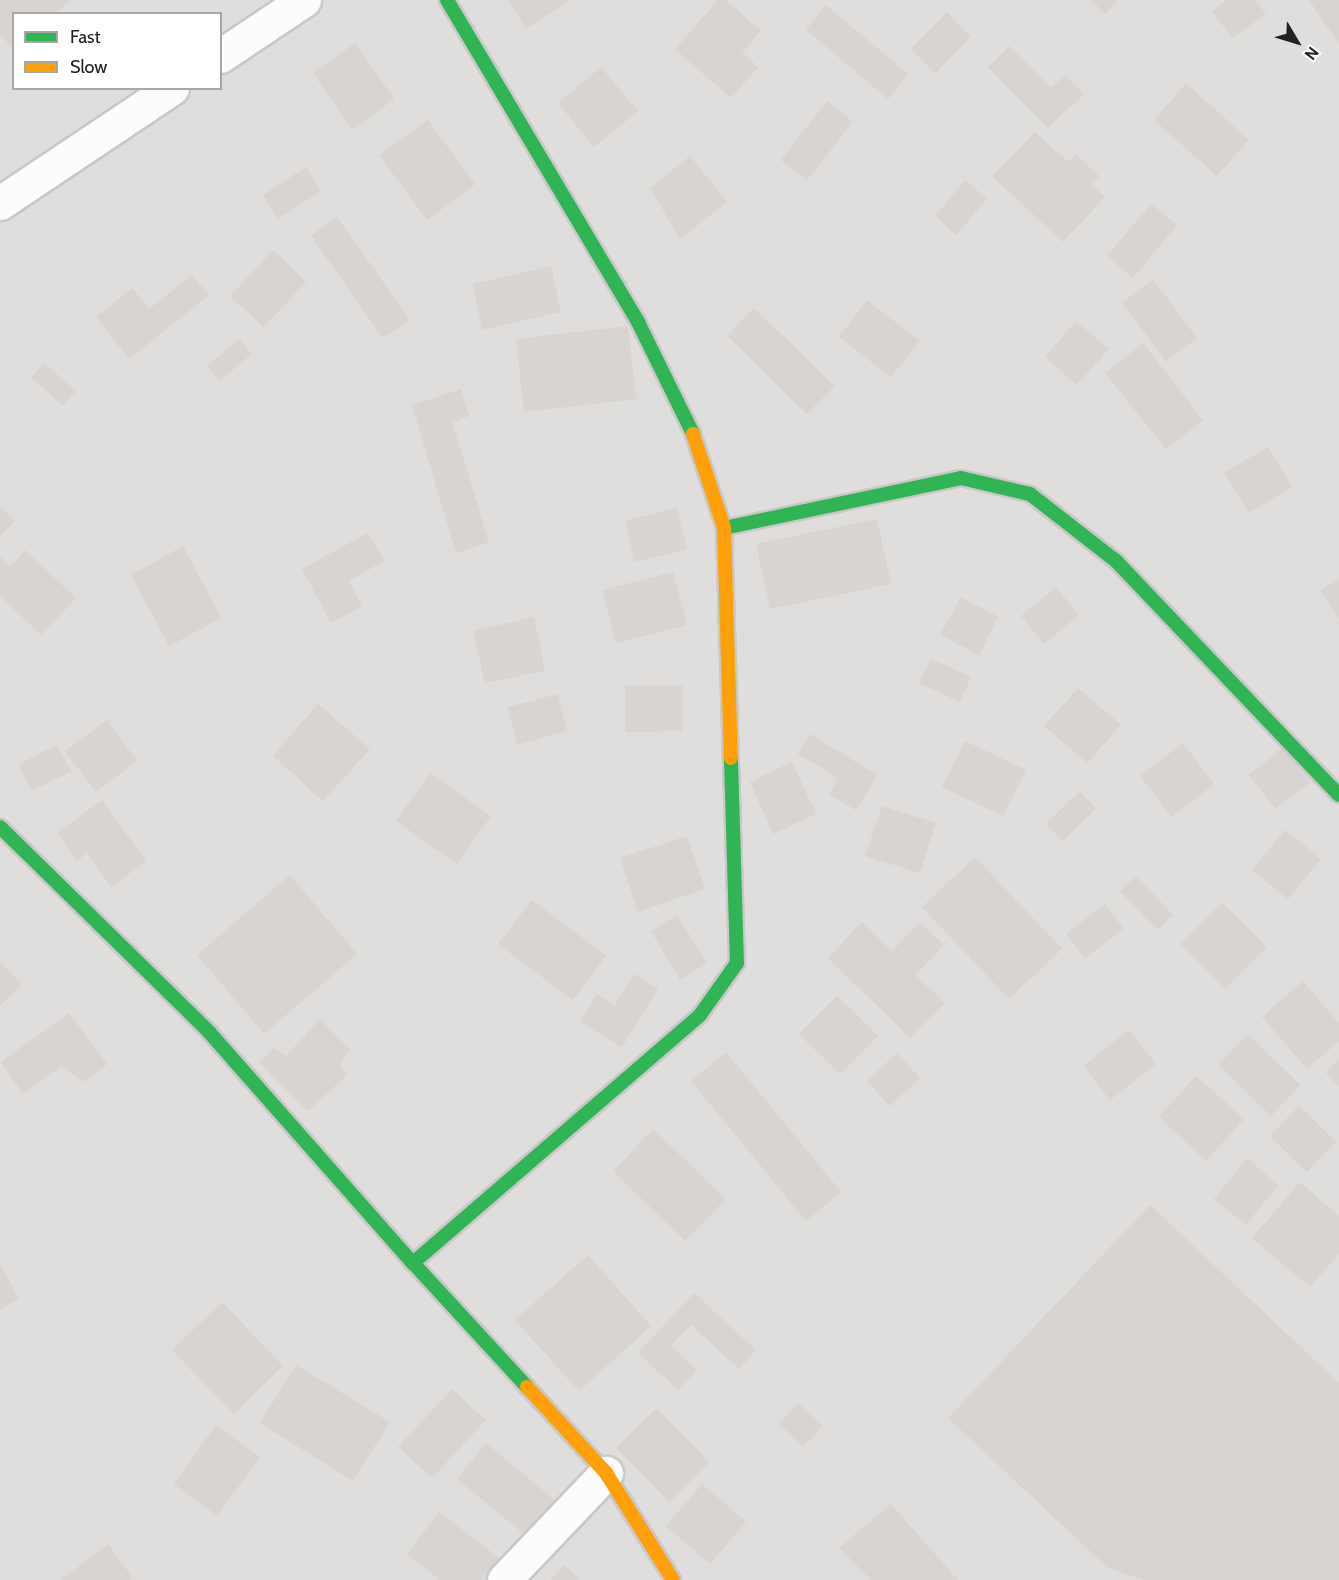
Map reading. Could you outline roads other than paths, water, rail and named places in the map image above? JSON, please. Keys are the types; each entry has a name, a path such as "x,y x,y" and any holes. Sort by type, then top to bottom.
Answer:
{"street":[{"path":"222,55 304,0"},
{"path":"414,1263 700,1014 737,963 724,528 694,437 638,322 447,0"},
{"path":"0,203 169,90"},
{"path":"724,528 961,478 1030,494 1116,561 1339,795"},
{"path":"0,827 209,1032 414,1263 606,1473 673,1580"},
{"path":"504,1580 606,1473"}]}
